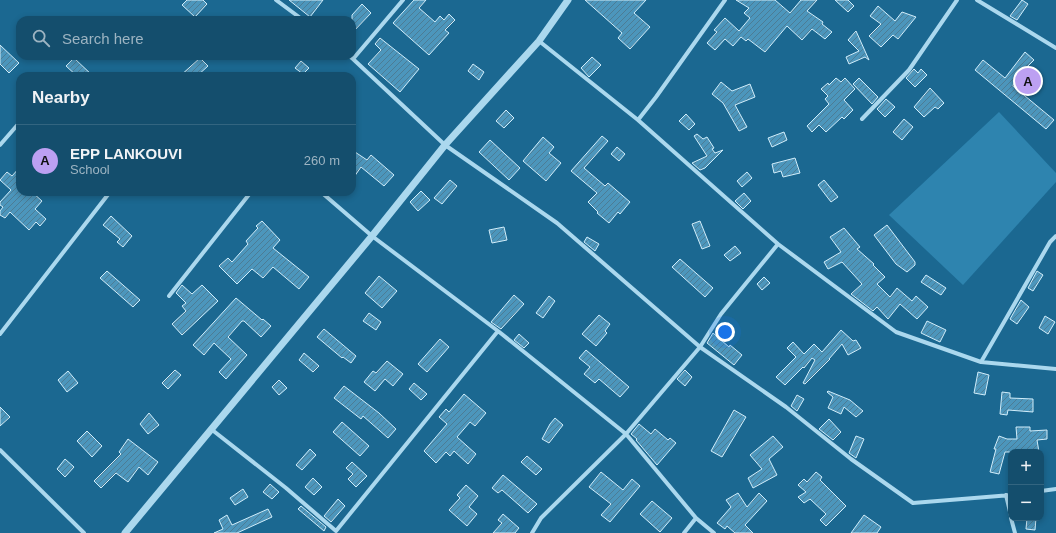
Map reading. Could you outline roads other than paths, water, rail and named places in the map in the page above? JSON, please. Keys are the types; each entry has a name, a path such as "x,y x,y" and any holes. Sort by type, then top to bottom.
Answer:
{"street":[{"path":"276,0 298,16"},
{"path":"356,52 403,0"},
{"path":"124,533 372,236 445,145 539,41 568,0"},
{"path":"638,120 725,0"},
{"path":"862,118 909,70 957,0"},
{"path":"977,0 1056,48"},
{"path":"539,41 638,120 778,244 896,332 981,362 1056,369"},
{"path":"353,60 445,145 557,224 700,347 786,407 851,459 913,503 1006,496 1008,504"},
{"path":"0,145 16,127"},
{"path":"0,334 107,196"},
{"path":"169,296 248,196"},
{"path":"325,196 372,236 498,331 626,434 696,518 714,533"},
{"path":"981,362 1050,242 1056,236"},
{"path":"1050,242 1056,242"},
{"path":"532,533 541,518 626,434 700,347 720,314 778,244"},
{"path":"211,429 286,488 336,532 498,331"},
{"path":"0,450 84,533"},
{"path":"1044,491 1056,489"},
{"path":"684,533 696,518"},
{"path":"1012,521 1015,533"}],"place":[{"name":"EPP LANKOUVI","path":"1028,81"}]}
